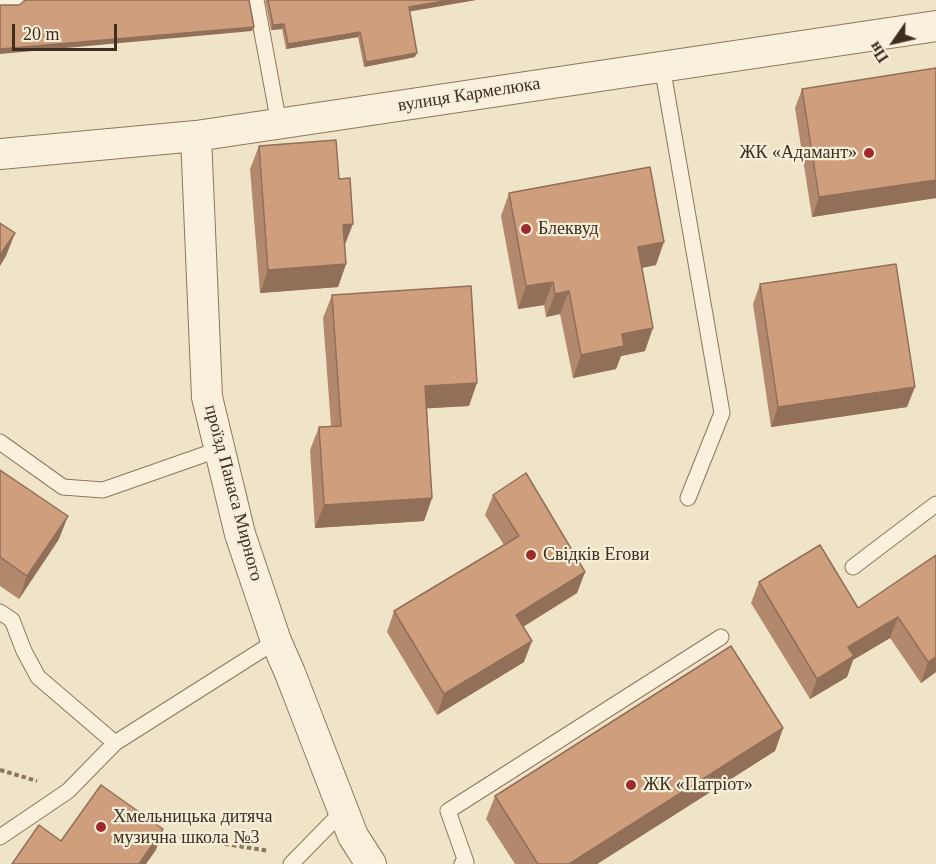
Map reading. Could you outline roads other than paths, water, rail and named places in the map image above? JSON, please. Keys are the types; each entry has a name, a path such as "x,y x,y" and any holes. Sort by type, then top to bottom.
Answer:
{"street":[{"name":"вулиця Кармелюка","path":"0,154 196,136 936,26"},
{"name":"проїзд Панаса Мирного","path":"196,136 207,397 240,534 276,641 353,836 371,864"}],"lane":[{"path":"0,1 16,0"},
{"path":"256,0 279,124"},
{"path":"662,66 722,413 688,498"},
{"path":"0,442 63,487 103,490 220,449"},
{"path":"853,567 936,504"},
{"path":"0,612 12,620 24,651 38,677 115,743"},
{"path":"462,864 466,862 448,811 721,637"},
{"path":"0,837 68,791 115,743 276,641"},
{"path":"295,860 343,811"}],"place":[{"name":"ЖК «Адамант»","path":"869,153"},
{"name":"Блеквуд","path":"526,229"},
{"name":"Свідків Егови","path":"531,555"},
{"name":"ЖК «Патріот»","path":"631,785"},
{"name":"Хмельницька дитяча музична школа №3","path":"101,827"}]}
